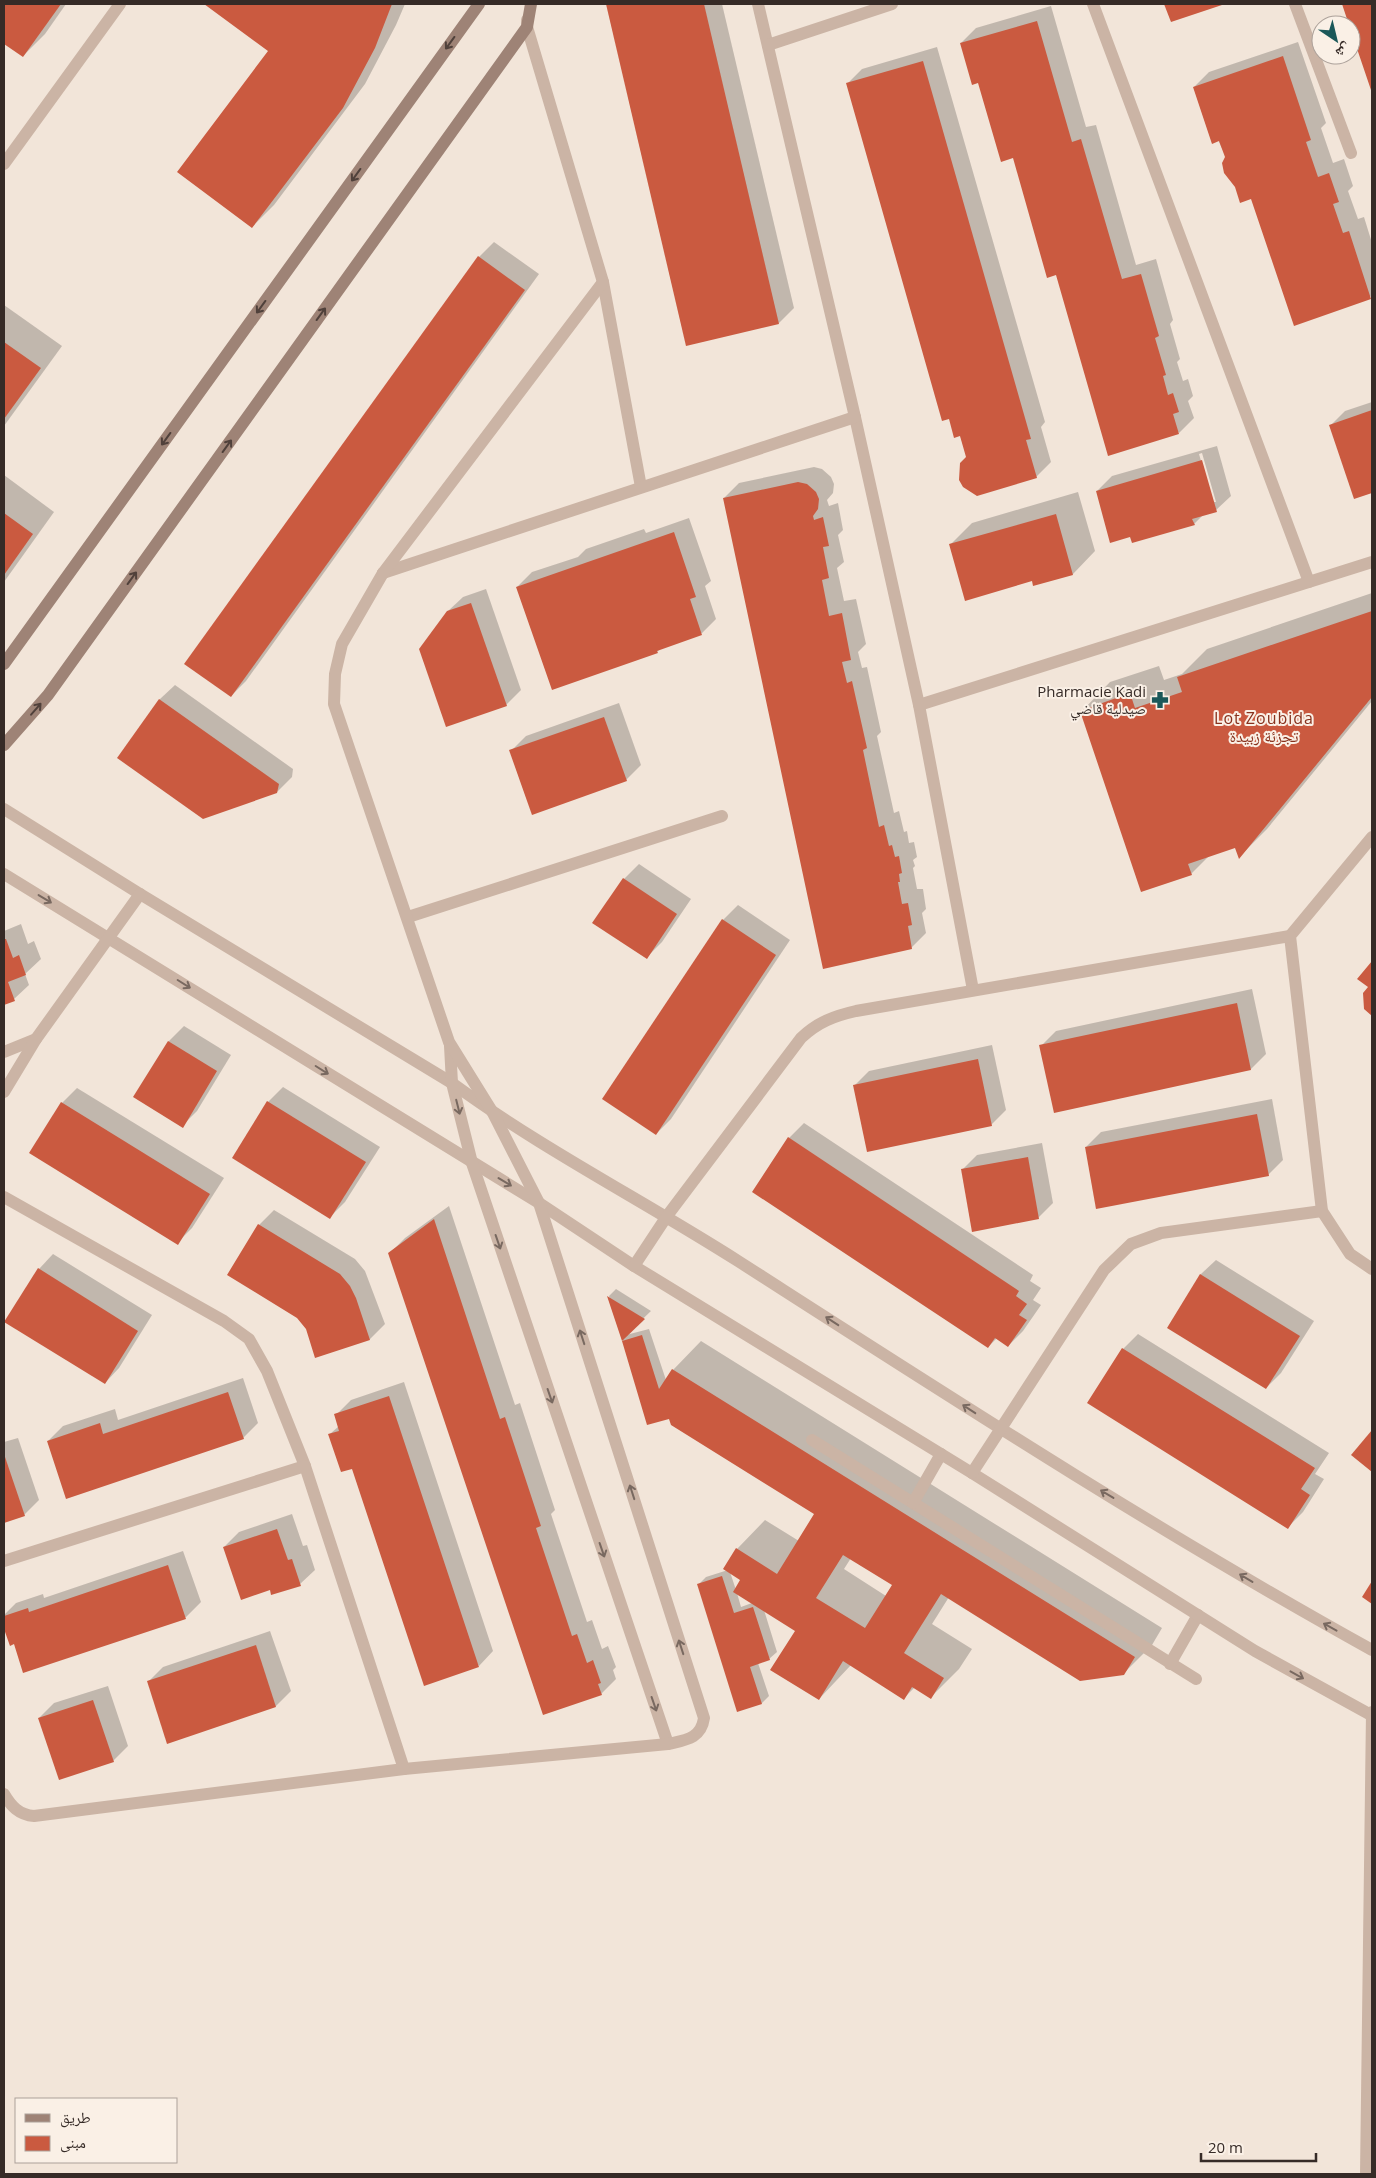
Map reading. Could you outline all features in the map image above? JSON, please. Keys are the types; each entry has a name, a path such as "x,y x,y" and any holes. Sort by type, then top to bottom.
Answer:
{"main road":[{"path":"4,664 479,4"},
{"path":"4,745 48,695 527,27 531,4"}],"street":[{"path":"4,164 120,4"},
{"path":"527,4 527,27 603,282 641,488"},
{"path":"758,4 856,418 919,705 973,990"},
{"path":"768,46 892,4"},
{"path":"1093,4 1309,582"},
{"path":"1295,4 1351,152"},
{"path":"4,1794 10,1804 25,1815 40,1816 404,1769 668,1744 693,1738 701,1731 704,1718 539,1203 493,1113 449,1042 334,704 335,674 342,644 383,573 603,282"},
{"path":"383,573 856,418"},
{"path":"919,705 1372,562"},
{"path":"4,809 140,894 452,1083 493,1113 668,1216 1000,1429 1288,1603 1372,1650"},
{"path":"408,917 722,816"},
{"path":"634,1266 668,1216 801,1038 810,1029 834,1015 1290,936 1372,837"},
{"path":"4,874 539,1203 634,1266 972,1473 1254,1651 1372,1713 1366,2174"},
{"path":"4,1092 36,1039 140,894"},
{"path":"1290,936 1322,1211 1350,1254 1372,1269"},
{"path":"4,1052 36,1039"},
{"path":"449,1042 452,1083 472,1162 668,1744"},
{"path":"4,1197 224,1321 249,1340 267,1371 305,1466 404,1769"},
{"path":"972,1473 1104,1270 1117,1254 1131,1244 1161,1234 1322,1211"},
{"path":"812,1440 1196,1679"},
{"path":"913,1503 941,1454"},
{"path":"4,1561 305,1466"},
{"path":"1170,1664 1198,1615"}],"building":[{"path":"4,4 61,4 23,57 4,44"},
{"path":"204,4 392,4 375,48 343,108 252,228 177,172 268,51"},
{"path":"606,4 704,4 779,324 686,346"},
{"path":"1164,4 1225,4 1171,22"},
{"path":"1342,4 1372,4 1372,93 1361,61 1361,15 1346,15"},
{"path":"1037,21 1072,142 1081,139 1122,279 1141,274 1159,336 1155,338 1166,375 1163,376 1168,395 1173,393 1179,412 1173,414 1179,434 1108,456 1056,275 1047,278 1013,158 1001,162 978,83 972,85 960,43"},
{"path":"1283,56 1311,140 1306,142 1318,177 1329,173 1339,202 1333,204 1343,233 1349,231 1371,299 1294,326 1251,199 1240,203 1235,187 1224,173 1222,163 1225,157 1219,141 1212,144 1193,87"},
{"path":"923,61 1031,439 1026,440 1037,478 977,496 963,487 959,480 960,463 966,457 960,436 954,438 949,419 942,421 846,83"},
{"path":"478,256 525,290 231,697 184,664"},
{"path":"4,342 41,368 4,419"},
{"path":"1372,410 1372,493 1354,499 1329,425"},
{"path":"1202,460 1217,512 1192,519 1195,525 1132,543 1130,537 1110,543 1096,491"},
{"path":"798,482 807,484 816,492 819,499 818,509 813,516 814,520 823,517 829,546 823,547 829,578 822,580 829,616 842,613 851,660 842,662 847,683 852,681 867,748 863,750 879,827 884,825 889,846 892,845 895,857 899,856 902,873 899,874 900,882 898,882 902,904 908,903 912,925 908,926 912,949 823,969 723,498"},
{"path":"4,513 33,534 4,575"},
{"path":"1056,514 1073,575 1033,586 1032,581 965,601 949,544"},
{"path":"674,532 696,597 690,599 702,635 657,651 658,653 552,690 516,587"},
{"path":"471,603 507,706 446,727 419,649 447,611"},
{"path":"1372,611 1372,697 1239,859 1235,848 1188,864 1192,875 1141,892 1080,711 1130,693 1135,708 1182,692 1177,677"},
{"path":"159,699 279,784 277,793 203,819 117,758"},
{"path":"604,717 627,781 532,815 509,750"},
{"path":"623,878 677,914 647,959 592,923"},
{"path":"722,919 776,955 656,1135 602,1099"},
{"path":"4,939 6,939 13,958 19,955 26,975 8,982 15,1001 4,1005"},
{"path":"1372,961 1372,1016 1364,1009 1363,993 1368,987 1357,979"},
{"path":"1237,1003 1251,1070 1054,1113 1039,1045"},
{"path":"168,1041 217,1071 183,1128 133,1097"},
{"path":"978,1059 992,1126 867,1152 853,1085"},
{"path":"267,1101 366,1162 330,1219 232,1158"},
{"path":"61,1102 210,1194 178,1245 29,1153"},
{"path":"1257,1114 1269,1176 1096,1209 1085,1147"},
{"path":"788,1137 1019,1291 1016,1296 1027,1304 1019,1315 1027,1320 1008,1347 995,1338 988,1348 752,1192"},
{"path":"1028,1157 1039,1219 972,1232 961,1169"},
{"path":"434,1219 500,1419 505,1417 541,1526 536,1528 572,1636 577,1634 587,1663 593,1660 601,1683 598,1684 602,1695 543,1715 388,1253"},
{"path":"258,1224 340,1274 350,1286 356,1298 370,1340 315,1358 306,1329 297,1318 227,1275"},
{"path":"38,1268 138,1331 105,1384 4,1322"},
{"path":"1200,1274 1300,1336 1266,1389 1167,1328"},
{"path":"607,1296 645,1319 622,1341"},
{"path":"642,1335 659,1389 672,1369 1135,1657 1124,1675 1080,1681 941,1594 904,1653 944,1678 931,1699 912,1687 904,1700 843,1661 819,1700 770,1670 795,1631 733,1592 740,1580 723,1569 736,1548 777,1574 814,1514 671,1425 669,1419 647,1425 622,1341","holes":["843,1555 892,1585 865,1628 816,1598"]},
{"path":"1122,1348 1315,1468 1301,1489 1310,1495 1288,1529 1087,1403"},
{"path":"228,1392 244,1439 66,1499 47,1441 100,1423 103,1434"},
{"path":"389,1396 479,1667 424,1686 352,1469 341,1472 328,1434 339,1431 334,1414"},
{"path":"1372,1430 1372,1472 1351,1455"},
{"path":"4,1454 25,1516 4,1523"},
{"path":"277,1529 288,1560 292,1559 301,1586 271,1595 270,1590 241,1600 223,1547"},
{"path":"168,1565 186,1619 23,1673 14,1644 10,1646 4,1629 4,1616 28,1608 29,1612"},
{"path":"722,1576 734,1613 753,1607 770,1660 750,1667 762,1704 737,1712 697,1584"},
{"path":"1372,1581 1372,1604 1362,1597"},
{"path":"256,1645 276,1707 167,1744 147,1681"},
{"path":"93,1700 114,1762 59,1780 38,1718"}],"place":[{"name":"Pharmacie Kadi صيدلية قاضي","path":"1160,700"}],"district":[{"name":"Lot Zoubida تجزئة زبيدة","path":"1264,727"}]}
